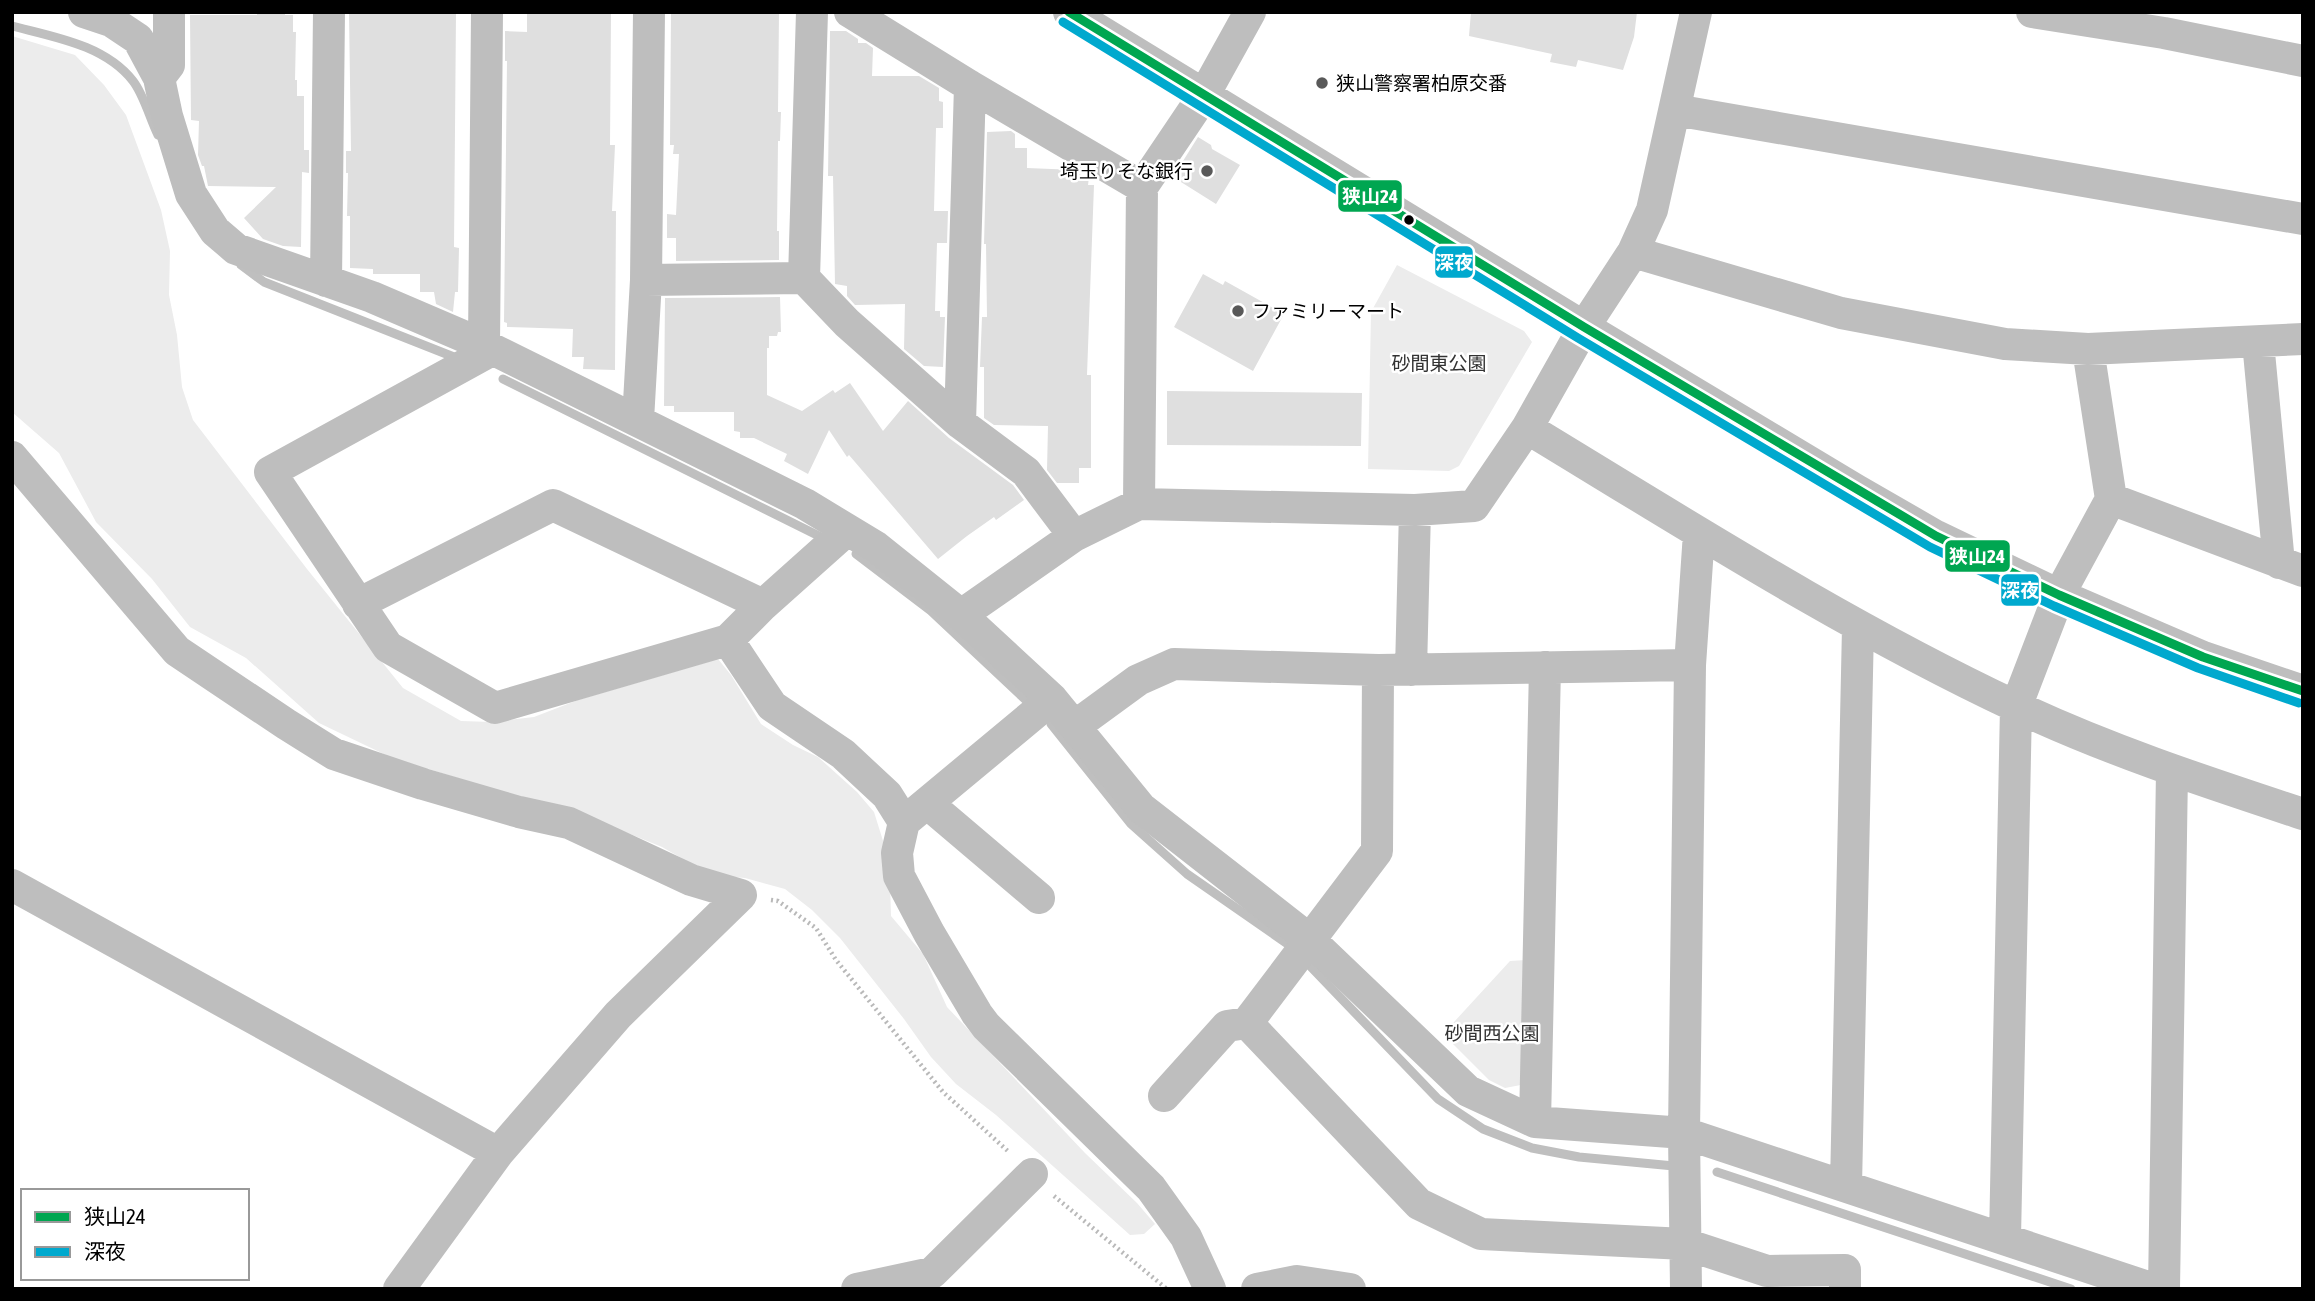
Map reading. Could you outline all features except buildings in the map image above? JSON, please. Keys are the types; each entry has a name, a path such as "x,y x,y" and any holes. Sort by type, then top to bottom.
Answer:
{"street":[{"path":"84,12 111,21 138,39 159,78 167,117 191,194 215,231 236,249 372,297 488,348 805,505 876,548 961,615 1052,699 1141,808 1309,939 1468,1091 1535,1122 1684,1133 2154,1289"},
{"path":"159,78 169,65 169,12"},
{"path":"326,281 329,12"},
{"path":"487,12 488,348"},
{"path":"638,420 646,280 649,12"},
{"path":"812,12 804,278 848,323 960,423 1026,472 1074,536"},
{"path":"850,12 1142,187"},
{"path":"1069,12 1584,327 1856,491 1936,536 2059,595 2203,657 2303,691"},
{"path":"1139,504 1142,187 1204,95 1250,12"},
{"path":"961,615 1074,536 1139,504 1415,510 1474,506 1527,428 1584,327 1633,252 1652,210 1696,12"},
{"path":"2032,12 2164,33 2303,61"},
{"path":"960,423 970,86"},
{"path":"1675,110 2303,219"},
{"path":"1633,252 1841,313 2005,344 2088,349 2303,339"},
{"path":"646,280 804,278"},
{"path":"2111,499 2291,567 2258,342"},
{"path":"488,348 270,471 388,647 495,708 728,640 847,530"},
{"path":"2005,1238 2016,707 2059,595 2111,499 2088,349"},
{"path":"1527,428 1858,626 2016,707 2172,771 2303,814"},
{"path":"12,457 177,650 334,754 519,812 569,823 691,880 741,895 618,1015 498,1153 399,1289"},
{"path":"358,604 553,505 763,605"},
{"path":"1410,670 1415,510"},
{"path":"1686,1289 1684,1133 1690,665 1699,533"},
{"path":"1846,1186 1858,626"},
{"path":"728,640 772,706 843,754 887,795 1039,898"},
{"path":"1075,726 1138,680 1174,664 1378,670 1690,665"},
{"path":"1535,1122 1545,667"},
{"path":"1164,1096 1227,1026 1247,1023 1377,851 1378,670"},
{"path":"1052,699 915,812 897,853 899,876 929,933 986,1026 1151,1188 1186,1237 1210,1289"},
{"path":"2164,1289 2172,771"},
{"path":"12,885 498,1153"},
{"path":"1247,1023 1419,1204 1481,1234 1685,1244 1767,1270 1845,1270 1845,1289"},
{"path":"857,1289 932,1273 1032,1174"},
{"path":"1257,1289 1297,1281 1350,1289"}],"path":[{"path":"741,895 778,901 816,928 836,960 943,1092 1051,1194 1167,1289"}],"green space":[{"path":"12,36 75,55 104,85 126,115 161,210 170,251 169,295 177,335 182,387 193,420 307,569 403,688 461,721 491,722 534,717 578,700 718,659 761,724 793,745 818,757 857,792 874,812 884,844 890,882 891,916 923,954 947,1007 1155,1224 1144,1234 1130,1235 996,1115 956,1084 931,1057 840,938 812,910 785,889 745,878 711,875 662,847 603,823 390,757 319,723 246,658 190,627 152,579 96,522 59,453 12,412"},
{"name":"砂間東公園","path":"1397,265 1524,331 1532,342 1459,466 1449,471 1368,469 1371,312"},
{"name":"砂間西公園","path":"1527,960 1526,1084 1505,1088 1489,1080 1443,1034 1510,961"}],"waterway":[{"path":"12,26 78,44 108,59 137,87 158,135"},
{"path":"241,265 264,282 459,359"},
{"path":"503,379 821,537"},
{"path":"856,554 931,611 1028,702"},
{"path":"1051,724 1131,824 1187,874 1292,947"},
{"path":"1311,967 1438,1099 1483,1129 1532,1148 1579,1157 1674,1166"},
{"path":"1717,1172 2071,1289"}],"transit line":[{"name":"狭山24","path":"1069,12 1584,327 1936,536 2059,595 2203,657 2303,691"},
{"name":"深夜","path":"1063,22 1578,338 1930,547 2054,606 2198,668 2299,703"}],"place":[{"name":"狭山警察署柏原交番","path":"1322,83"},
{"name":"埼玉りそな銀行","path":"1207,171"},
{"name":"ファミリーマート","path":"1238,311"}]}
